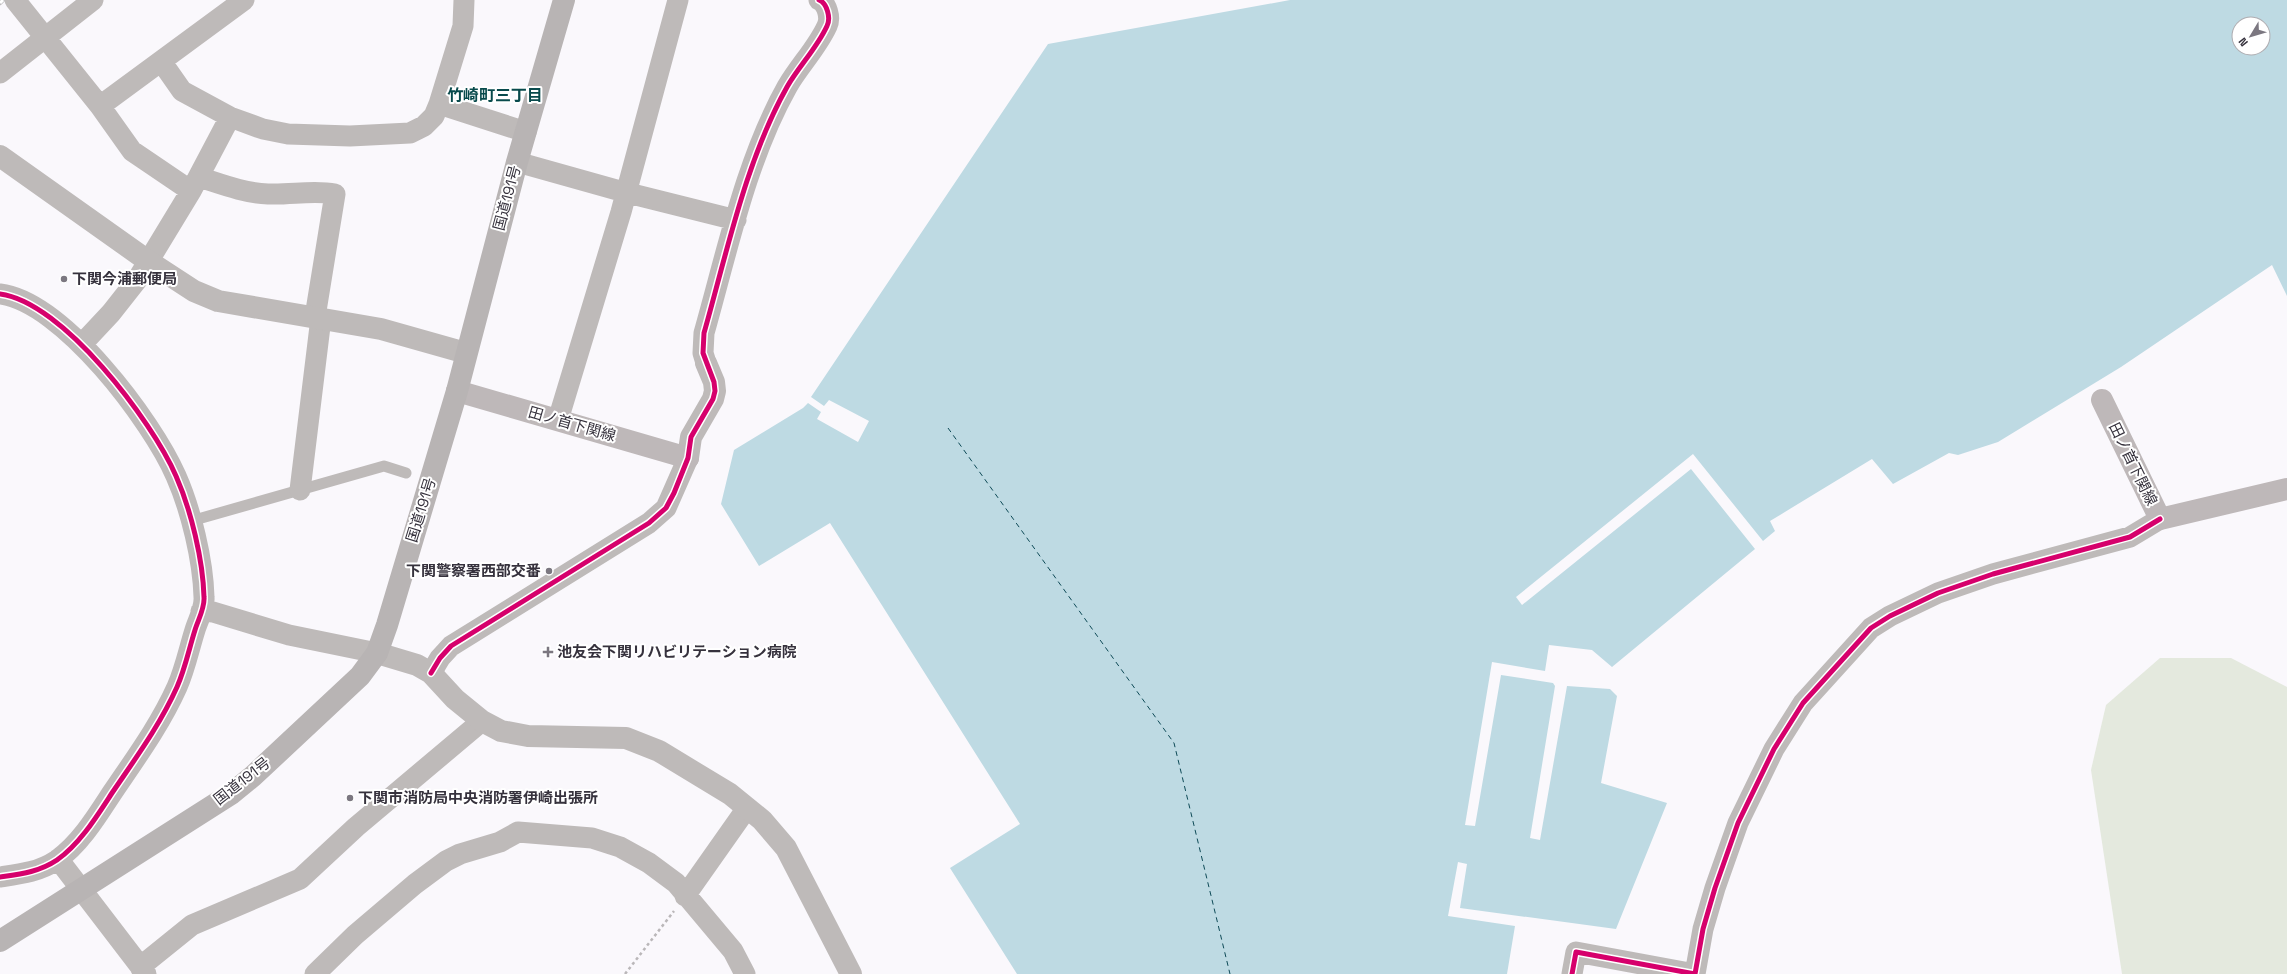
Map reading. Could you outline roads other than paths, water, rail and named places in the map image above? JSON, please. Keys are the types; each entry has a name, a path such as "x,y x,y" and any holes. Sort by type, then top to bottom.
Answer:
{"highway":[{"name":"国道191号","path":"0,941 231,794 360,676 377,653 387,625 457,391 517,162 564,0"}],"main road":[{"name":"田ノ首下関線","path":"457,391 688,458"},
{"name":"田ノ首下関線","path":"2102,400 2160,519 2287,489"}],"street":[{"path":"15,0 100,106 132,151 195,184 267,194 319,191 335,194 318,317 300,490"},
{"path":"0,73 44,37 94,0"},
{"path":"100,106 244,0"},
{"path":"161,61 182,91 230,117 263,129 288,134 350,136 410,133 424,126 434,116 439,104 463,26 464,0"},
{"path":"558,420 621,212 624,192 678,0"},
{"path":"431,673 440,658 451,646 649,522 666,508 688,458 691,437 713,399 715,391 714,382 703,353 704,333 736,220 771,116 788,85 828,25 827,8 819,0"},
{"path":"439,104 526,132"},
{"path":"82,344 111,313 148,261 195,184 230,117"},
{"path":"0,156 148,261 194,291 218,301 318,317 380,329 466,353"},
{"path":"517,162 624,192 736,220"},
{"path":"0,294 12,296 40,310 82,344 131,404 176,476 191,521 204,599 177,686 158,722 136,758 97,815 74,844 58,859 34,872 0,877"},
{"path":"1572,974 1576,952 1695,974 1704,929 1715,888 1738,823 1774,749 1803,703 1871,628 1890,616 1938,593 1993,574 2130,537 2160,519"},
{"path":"201,611 213,612 289,635 377,653 417,665 431,673 455,699 482,721 501,731 515,735 626,738 659,751 730,794 774,832 786,848 851,974"},
{"path":"58,859 138,970 192,925 300,879 356,827 482,721"},
{"path":"685,896 747,808"},
{"path":"315,974 361,930 415,884 446,861 460,854 500,842 518,832 592,838 620,847 667,875 733,951 745,974"}],"lane":[{"path":"191,521 384,466 406,473"}],"water":[{"path":"1290,0 2287,0 2287,296 2272,265 2121,367 1998,442 1958,455 1949,453 1893,484 1872,459 1770,521 1775,531 1763,541 1693,454 1516,597 1522,605 1691,469 1755,549 1612,667 1592,650 1549,645 1545,671 1492,662 1465,825 1475,826 1501,675 1553,683 1555,686 1530,838 1540,840 1567,686 1610,689 1617,696 1601,783 1667,803 1616,929 1460,908 1467,864 1458,862 1448,916 1515,926 1507,974 1017,974 950,868 1020,824 830,523 759,566 721,504 734,450 803,408 808,403 821,412 817,419 858,442 869,421 829,400 824,406 811,397 1048,44"}],"railway":[{"path":"0,3 3,0"}],"place":[{"name":"下関今浦郵便局","path":"64,279"},
{"name":"下関警察署西部交番","path":"549,571"},
{"name":"池友会下関リハビリテーション病院","path":"548,652"},
{"name":"下関市消防局中央消防署伊崎出張所","path":"350,798"}],"district":[{"name":"竹崎町三丁目","path":"495,95"}]}
